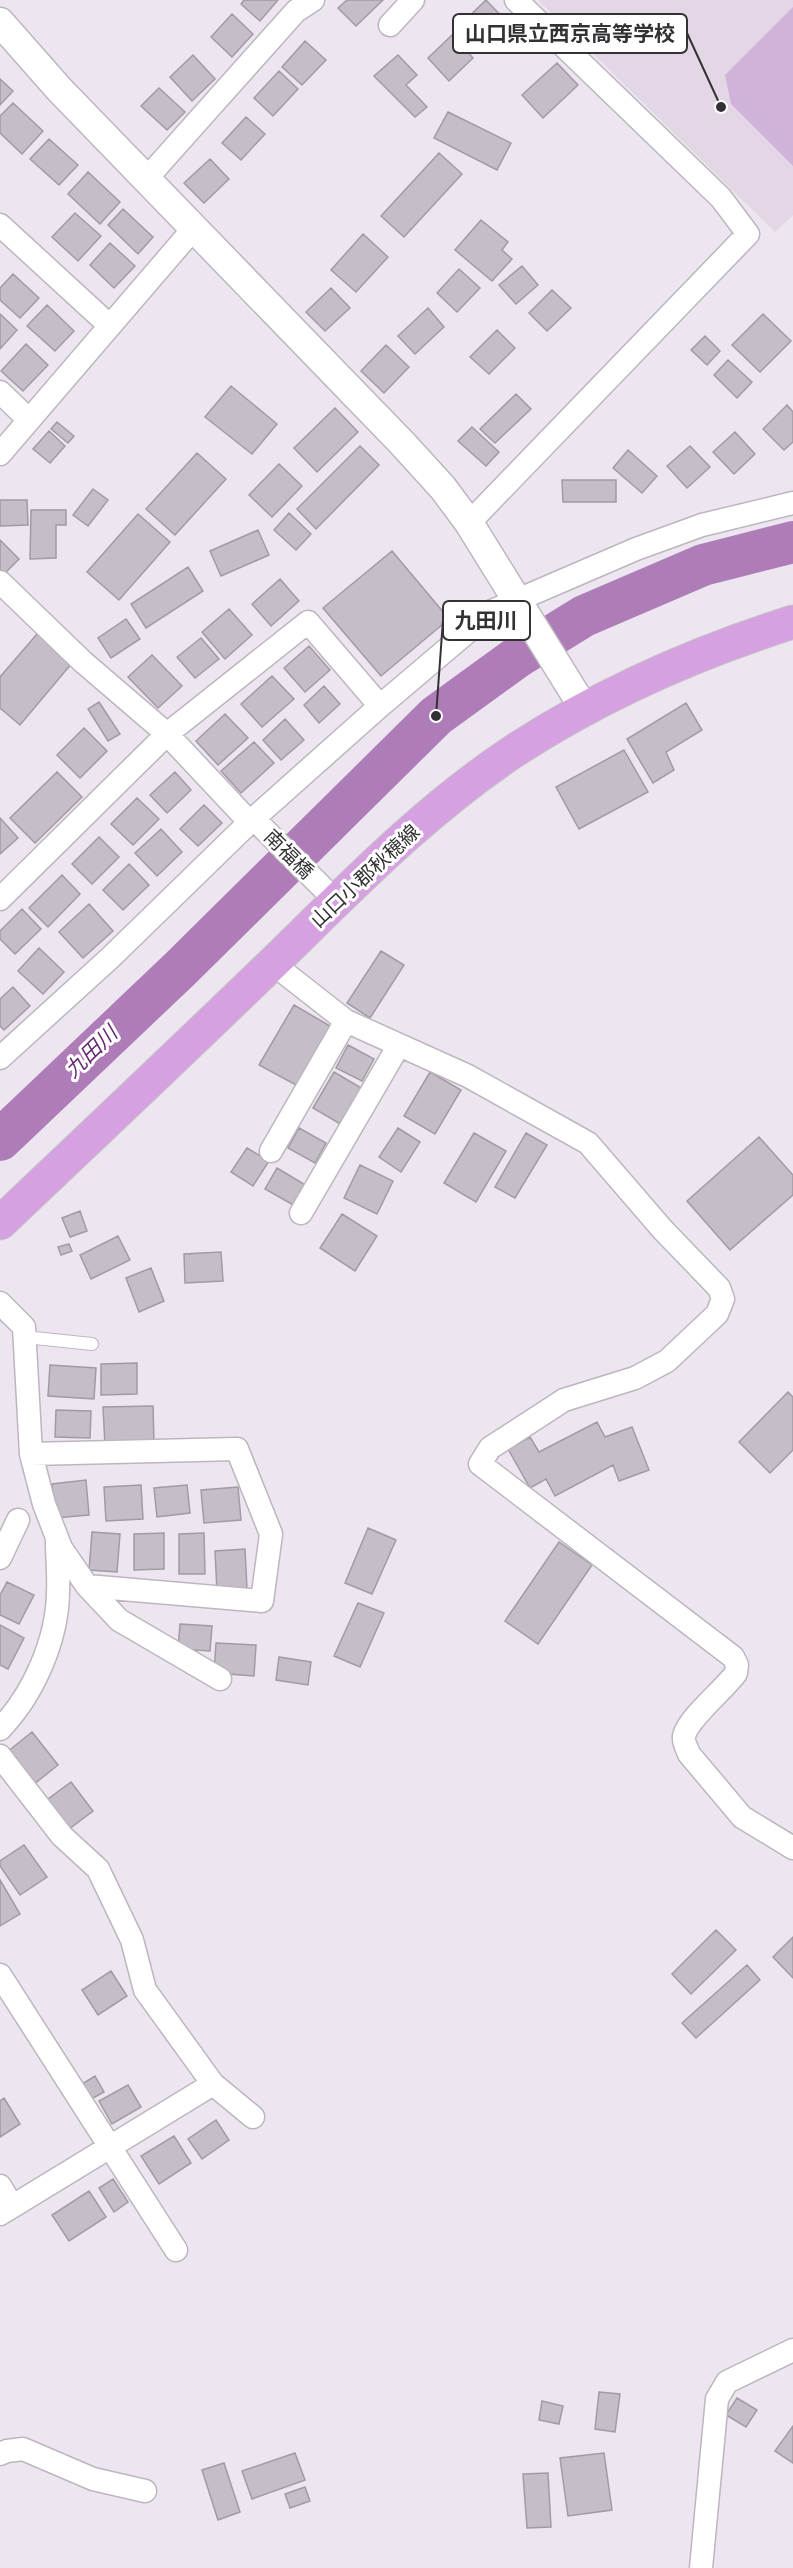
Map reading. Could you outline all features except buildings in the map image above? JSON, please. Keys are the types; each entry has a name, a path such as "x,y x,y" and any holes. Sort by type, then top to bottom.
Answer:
{"main road":[{"name":"山口小郡秋穂線","path":"0,1223 272,963 326,892 446,801 514,751 638,682 732,641 793,622"}],"street":[{"path":"147,178 296,11 313,0"},
{"path":"390,25 413,0"},
{"path":"469,523 748,234 721,198 516,0"},
{"path":"0,22 59,89 443,488 469,523 585,710"},
{"path":"0,225 110,326"},
{"path":"0,454 194,228"},
{"path":"0,393 28,419"},
{"path":"0,1058 380,706 492,611 519,602 636,549 702,525 793,503"},
{"name":"南福橋","path":"0,582 82,661 167,734 243,815 256,823 326,892"},
{"path":"0,899 167,734 308,622 380,706"},
{"path":"272,963 346,1021 468,1076 588,1143 663,1230 719,1288 723,1299 717,1314 668,1361 635,1378 585,1391 564,1400 490,1448 480,1464 733,1657 737,1665 736,1673 684,1734 684,1743 689,1754 742,1817 793,1848"},
{"path":"271,1151 346,1021"},
{"path":"300,1212 399,1045"},
{"path":"0,1303 24,1328 31,1455 44,1504 61,1548 87,1586 119,1620 220,1678"},
{"path":"31,1455 237,1449 271,1534 262,1601 87,1586"},
{"path":"0,1558 18,1520"},
{"path":"0,1729 30,1686 45,1654 54,1624 58,1594 57,1536"},
{"path":"0,1756 62,1836 98,1869 132,1940 145,1990 213,2084 253,2117"},
{"path":"0,1975 176,2250"},
{"path":"0,2186 6,2210 112,2148 213,2084"},
{"path":"701,2568 717,2398 727,2382 793,2350"},
{"path":"0,2454 23,2449 93,2479 145,2491"}],"lane":[{"path":"25,1337 92,1344"}],"shaded area":[{"path":"538,0 793,0 793,215 775,232"},
{"path":"793,7 793,166 731,104 725,75"}],"waterway":[{"name":"九田川","path":"0,1140 180,969 436,716 516,658 584,616 703,565 793,542"}],"place":[{"name":"山口県立西京高等学校","path":"721,107"},
{"name":"九田川","path":"436,716"}]}
